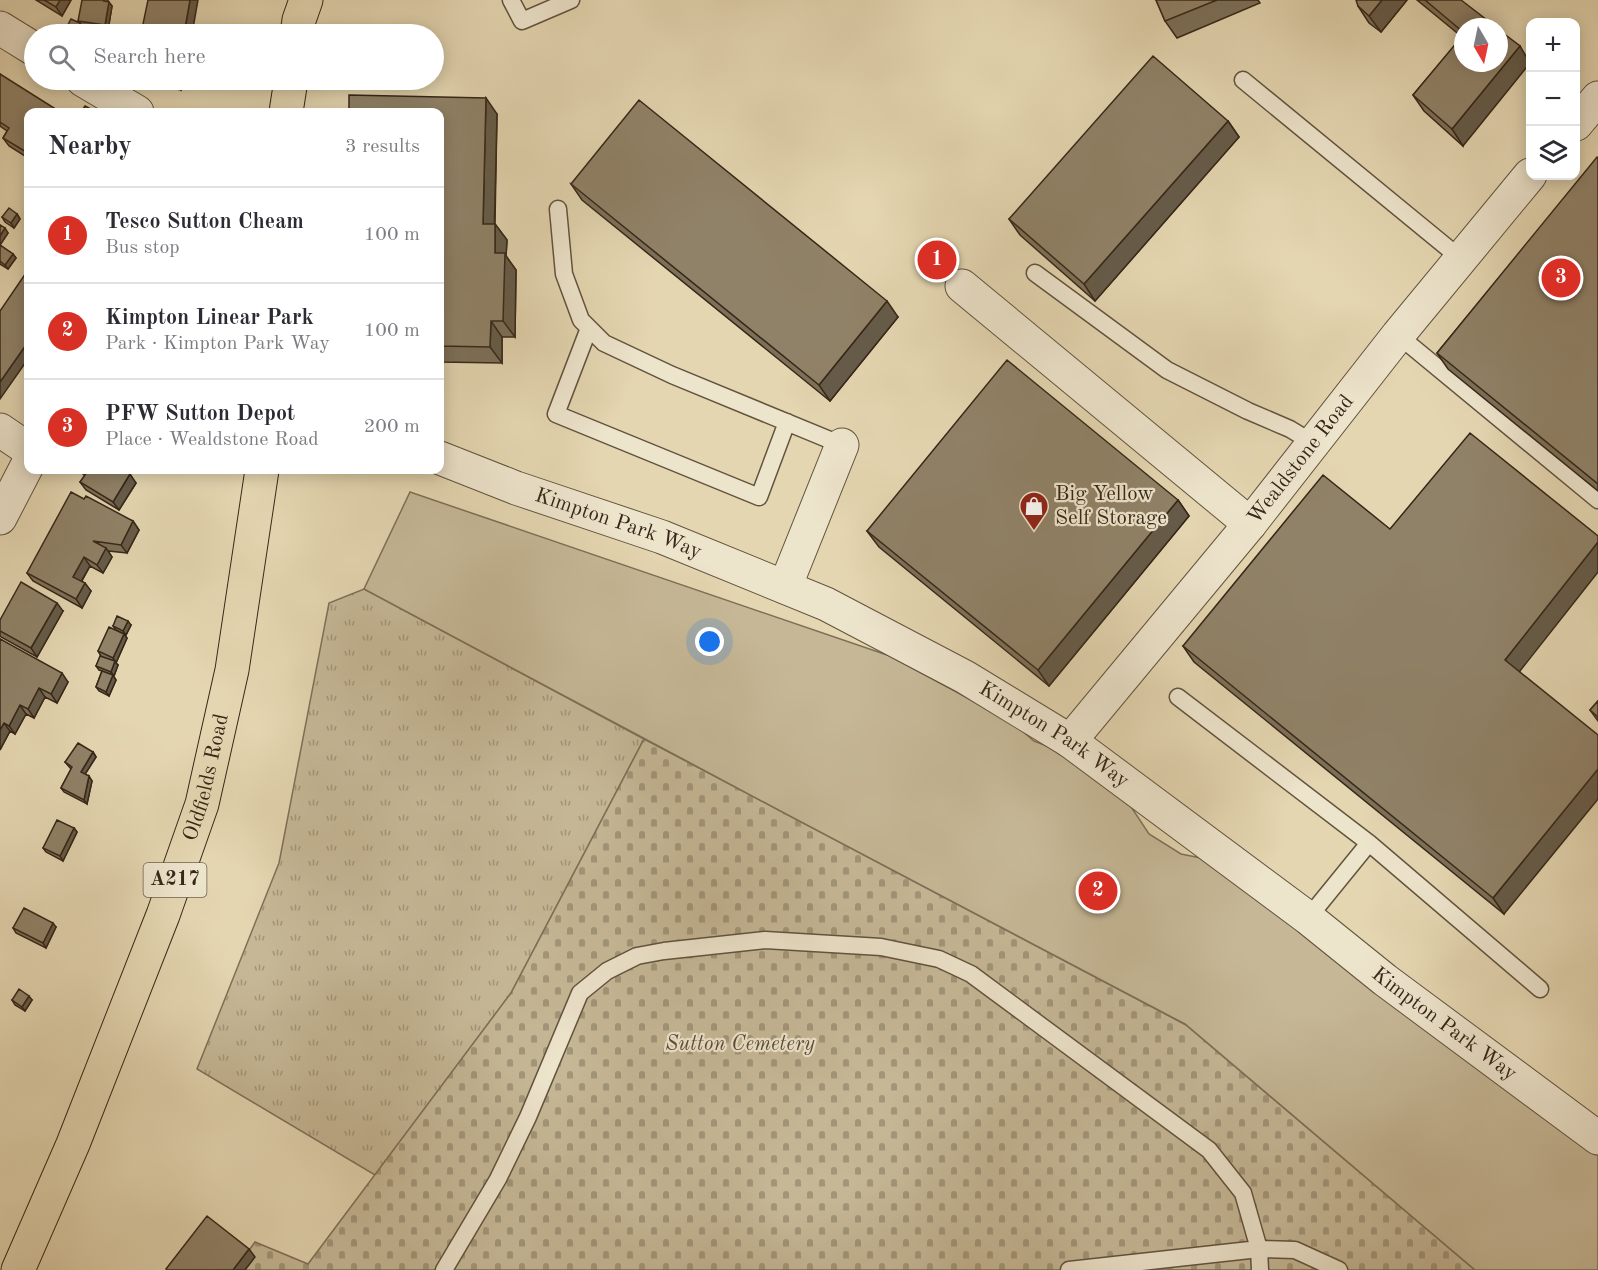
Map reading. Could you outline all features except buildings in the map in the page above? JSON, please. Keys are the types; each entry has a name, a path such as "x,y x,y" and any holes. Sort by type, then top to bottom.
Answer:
{"highway":[{"path":"298,24 306,0"},
{"path":"287,108 289,90"},
{"name":"Oldfields Road","path":"18,1270 77,1133 162,915 201,804 232,670 261,474"}],"street":[{"path":"0,28 24,44"},
{"path":"100,90 130,108"},
{"path":"1580,118 1598,98"},
{"name":"Wealdstone Road","path":"1070,741 1250,524 1398,335 1526,180"},
{"path":"962,286 1250,524"},
{"path":"0,430 24,446"},
{"path":"785,587 842,445"},
{"name":"Kimpton Park Way","path":"444,460 516,488 662,537 826,604 965,677 1070,741 1598,1138"},
{"path":"0,518 24,472"}],"lane":[{"path":"511,0 522,21 570,0"},
{"path":"1243,80 1460,258"},
{"path":"558,209 564,274 581,320 604,344 672,375 842,445"},
{"path":"1035,273 1167,370 1248,411 1290,429 1313,443"},
{"path":"589,328 556,414 759,497 787,422"},
{"path":"1398,335 1598,500"},
{"path":"1178,697 1369,843 1540,988"},
{"path":"1308,918 1369,843"},
{"path":"444,1270 498,1179 528,1117 580,993 607,970 638,956 765,940 881,947 939,959 971,974 1209,1150 1243,1193 1260,1249 1260,1270"},
{"path":"1069,1270 1260,1249 1295,1250 1339,1270"}],"green space":[{"path":"410,492 890,656 1012,722 1034,741 1070,755 1118,787 1149,834 1181,854 1226,863 1598,1147 1598,1270 1475,1270 1185,1024 364,589"},
{"path":"364,589 644,739 511,993 375,1175 197,1069 279,863 329,603"},
{"name":"Sutton Cemetery","path":"644,739 1186,1025 1475,1270 235,1270 255,1242 308,1264 511,993"}],"place":[{"name":"Tesco Sutton Cheam","path":"937,260"},
{"name":"PFW Sutton Depot","path":"1561,278"},
{"name":"Big Yellow Self Storage","path":"1034,532"},
{"name":"Kimpton Linear Park","path":"1098,891"}]}
